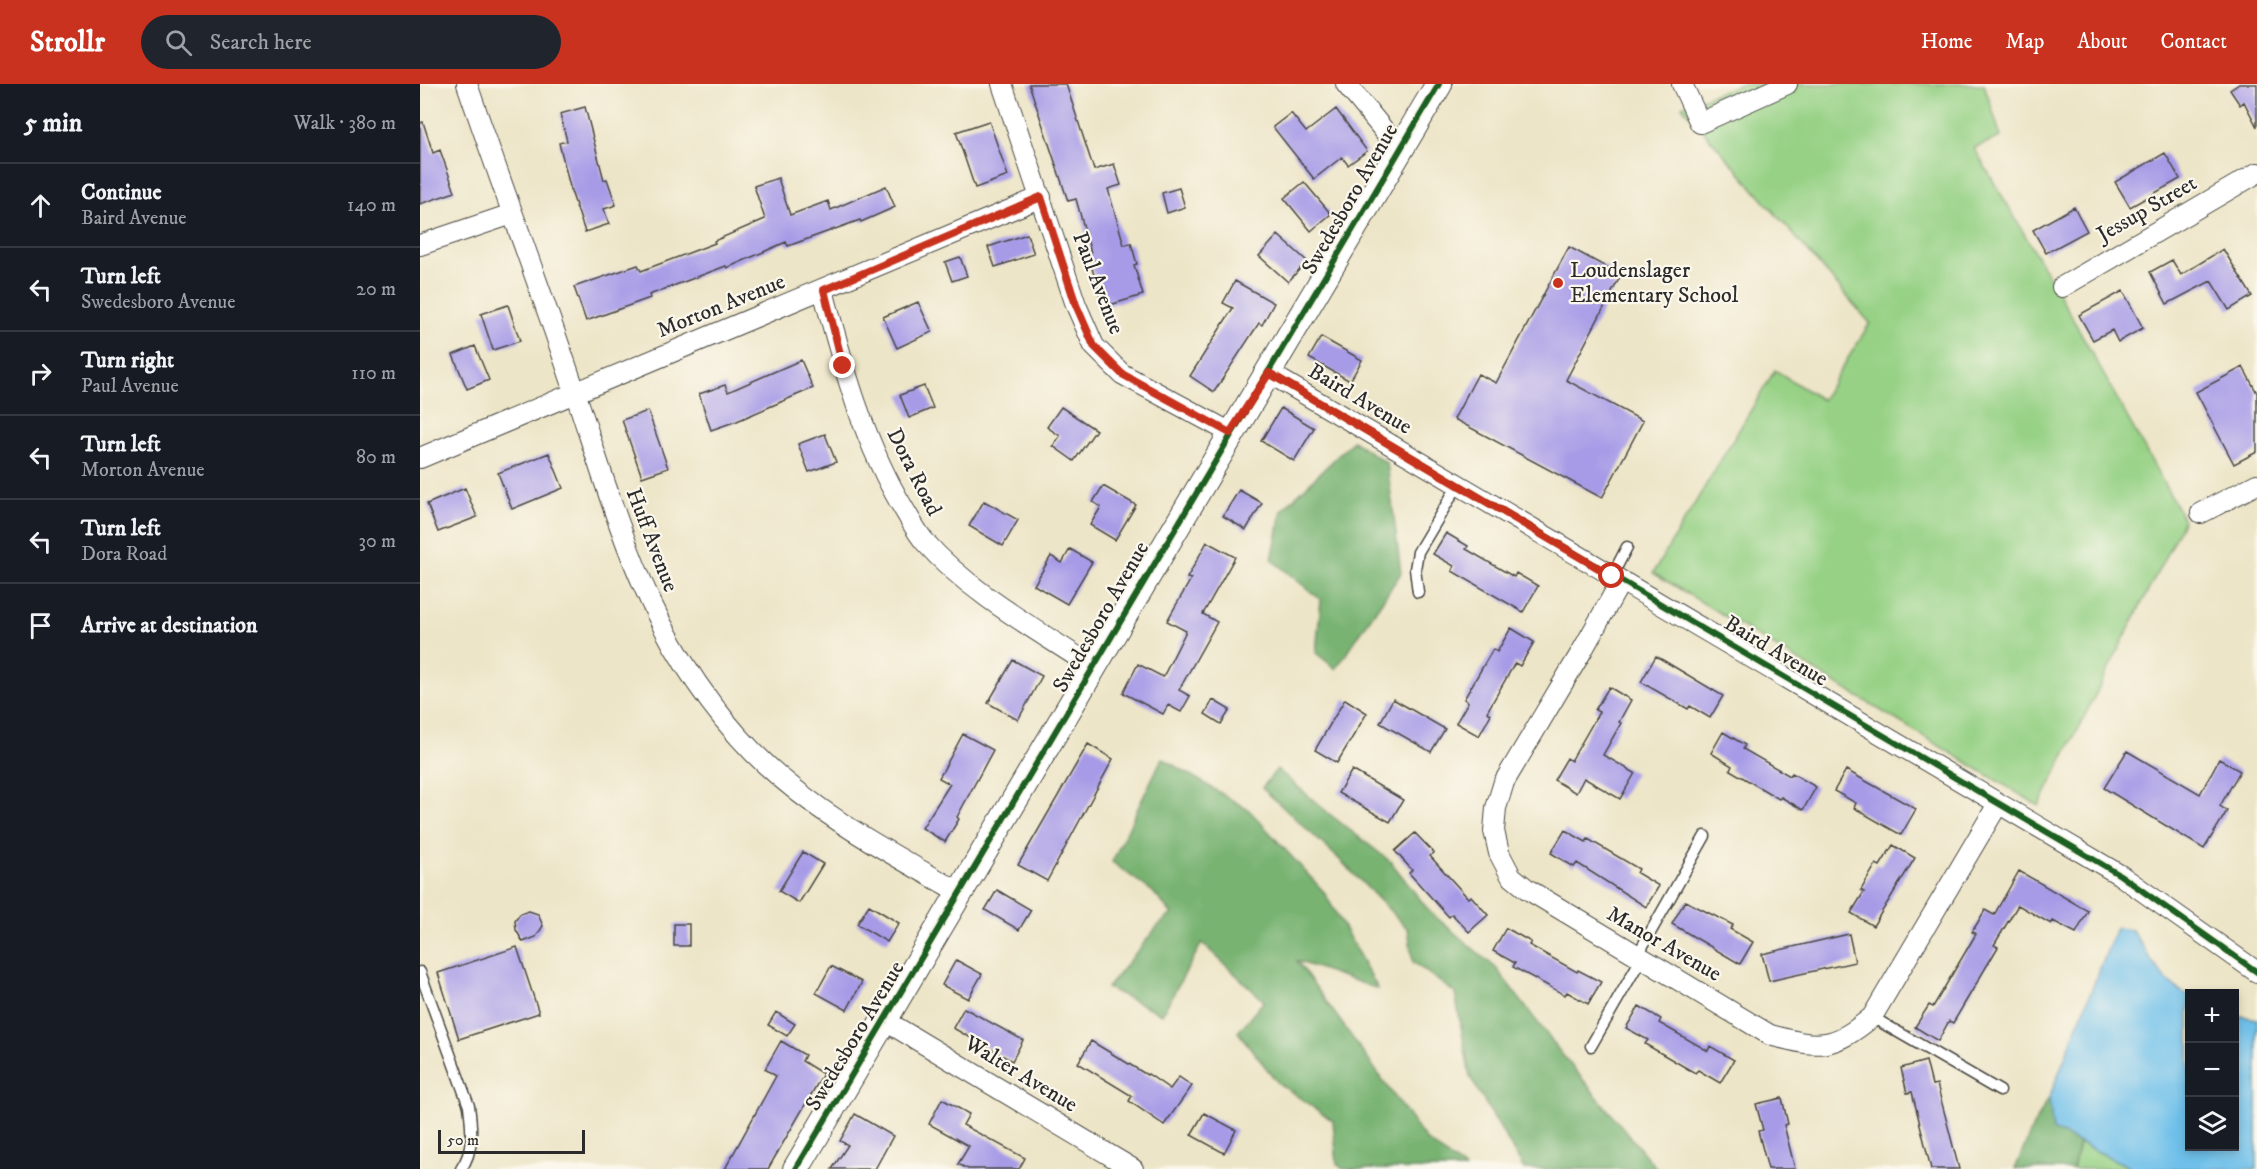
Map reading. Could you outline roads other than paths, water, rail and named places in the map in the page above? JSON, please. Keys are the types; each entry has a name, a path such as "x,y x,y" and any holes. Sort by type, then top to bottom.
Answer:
{"street":[{"name":"Huff Avenue","path":"467,84 624,540 662,628 691,677 753,753 800,794 854,831 961,893"},
{"name":"Paul Avenue","path":"1002,84 1076,305 1094,346 1122,374 1230,433"},
{"path":"1346,84 1400,150"},
{"name":"Swedesboro Avenue","path":"796,1169 961,893 1230,433 1269,373 1439,84"},
{"path":"1682,84 1700,123 1787,84"},
{"name":"Jessup Street","path":"2062,287 2257,173"},
{"name":"Morton Avenue","path":"420,458 1041,197"},
{"path":"420,245 512,214"},
{"name":"Dora Road","path":"824,290 843,366 864,423 889,486 923,541 958,574 1093,667"},
{"name":"Baird Avenue","path":"1269,373 2120,875 2257,972"},
{"path":"2201,513 2257,484"},
{"name":"Manor Avenue","path":"1616,579 1576,661 1504,782 1496,808 1494,831 1499,854 1511,876 1527,889 1770,1035 1810,1044 1832,1043 1851,1035 1872,1017 1998,804"},
{"name":"Walter Avenue","path":"884,1020 1133,1169"}],"lane":[{"path":"1418,592 1415,569 1418,552 1458,485"},
{"path":"1616,579 1627,547"},
{"path":"1591,1046 1706,836"},
{"path":"420,972 469,1106 472,1128 469,1158 461,1169"},
{"path":"1872,1017 2000,1091"}],"water":[{"path":"2116,928 2132,930 2163,976 2185,994 2185,1151 2239,1151 2239,1016 2257,1019 2257,1169 2134,1169 2053,1130 2049,1098"}],"place":[{"name":"Loudenslager Elementary School","path":"1558,283"}]}
